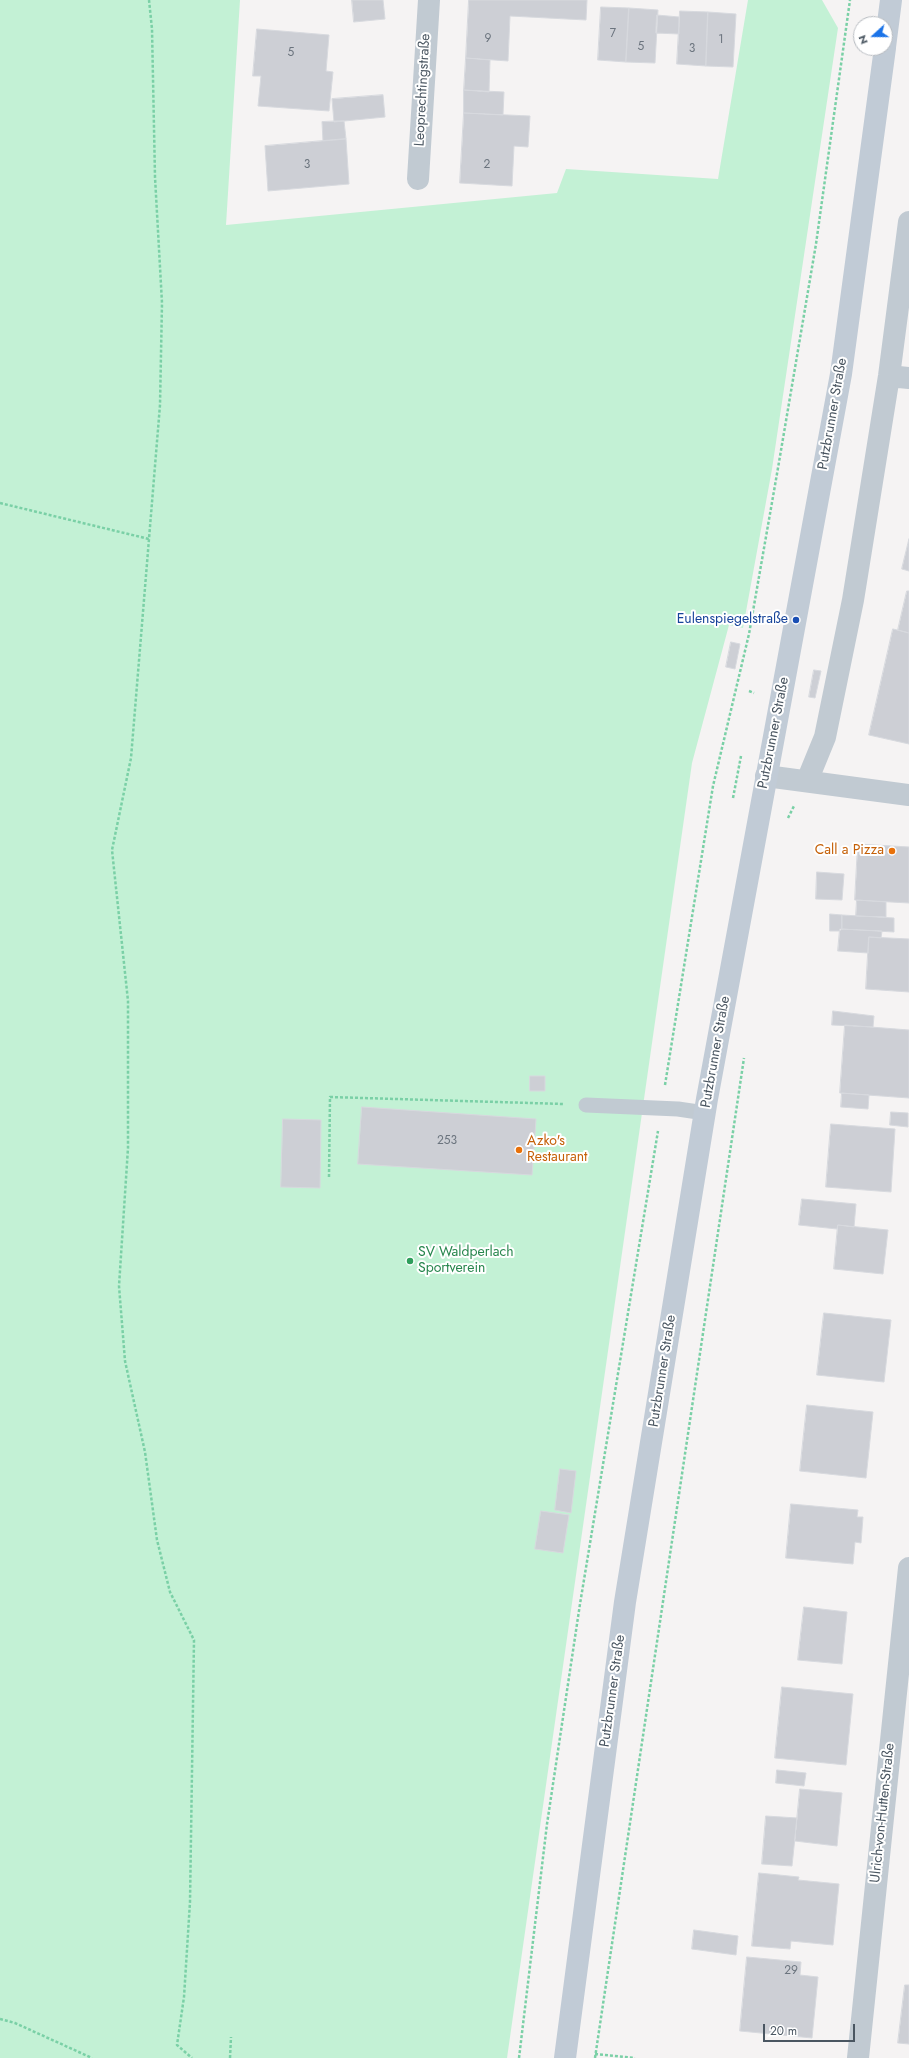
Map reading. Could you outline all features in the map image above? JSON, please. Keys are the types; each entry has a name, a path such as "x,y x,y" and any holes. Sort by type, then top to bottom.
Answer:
{"main road":[{"name":"Putzbrunner Straße","path":"889,16 891,0"},
{"name":"Putzbrunner Straße","path":"564,2058 625,1602 705,1113 840,374 884,56"}],"street":[{"name":"Leoprechtingstraße","path":"418,179 429,0"},
{"path":"807,781 825,737 899,377 909,222"},
{"path":"766,776 909,795"},
{"name":"Ulrich-von-Hutten-Straße","path":"858,2058 909,1568"}],"lane":[{"path":"586,1105 662,1108 705,1113"}],"path":[{"path":"150,0 155,177 162,303 160,406 131,758 112,850 128,1001 128,1148 119,1286 125,1361 145,1452 157,1540 170,1592 194,1640 190,1902 184,1997 177,2044 192,2058"},
{"path":"519,2058 547,1824 579,1612 662,1108 713,786 749,634 816,244 850,0"},
{"path":"0,503 149,539"},
{"path":"749,691 754,693"},
{"path":"787,820 807,781"},
{"path":"595,2058 745,1052"},
{"path":"329,1177 330,1097 586,1105"},
{"path":"0,2019 15,2023 92,2058"},
{"path":"230,2058 231,2037"}],"green space":[{"path":"0,0 240,0 226,225 557,193 566,169 718,179 748,0 822,0 838,28 772,469 743,628 729,625 692,763 507,2058 0,2058"}],"building":[{"path":"352,0 383,0 385,19 354,22"},
{"path":"469,0 587,0 586,20 510,16 508,61 466,58"},
{"path":"601,7 629,8 626,62 598,60"},
{"path":"629,8 658,10 655,63 626,62"},
{"path":"680,11 708,12 706,66 677,64"},
{"path":"708,12 736,14 733,67 706,66"},
{"path":"657,15 679,17 679,34 656,33"},
{"path":"257,29 329,35 326,71 333,72 329,111 258,106 261,76 253,76"},
{"path":"466,58 490,60 489,92 464,90"},
{"path":"464,90 504,92 503,115 464,113"},
{"path":"383,95 385,117 334,122 332,99"},
{"path":"464,113 530,116 528,147 514,146 512,186 460,183"},
{"path":"344,121 346,139 323,141 322,122"},
{"path":"346,139 349,184 268,191 265,146"},
{"path":"909,539 909,571 902,569"},
{"path":"907,591 909,591 909,633 898,630"},
{"path":"893,629 909,633 909,744 869,735"},
{"path":"731,642 740,644 735,669 726,667"},
{"path":"814,670 821,671 815,698 809,697"},
{"path":"858,844 909,847 909,903 855,900"},
{"path":"817,872 844,874 842,900 816,899"},
{"path":"857,900 886,902 886,917 856,916"},
{"path":"830,914 842,915 842,929 840,931 830,931"},
{"path":"842,915 894,918 894,932 842,929"},
{"path":"840,929 882,931 881,938 869,937 868,953 838,951"},
{"path":"869,937 909,939 909,992 866,989"},
{"path":"833,1011 874,1016 873,1027 832,1025"},
{"path":"845,1025 909,1030 909,1098 840,1093"},
{"path":"530,1076 545,1076 545,1091 530,1091"},
{"path":"842,1093 869,1095 868,1109 841,1107"},
{"path":"362,1107 536,1119 532,1175 358,1164"},
{"path":"891,1112 908,1113 908,1127 890,1125"},
{"path":"283,1119 321,1120 320,1188 281,1187"},
{"path":"831,1124 895,1129 891,1192 826,1187"},
{"path":"802,1199 856,1204 854,1227 838,1225 837,1229 799,1225"},
{"path":"838,1225 888,1230 883,1274 834,1269"},
{"path":"824,1313 891,1320 884,1382 817,1375"},
{"path":"807,1405 873,1412 866,1478 800,1471"},
{"path":"560,1469 576,1471 571,1513 555,1510"},
{"path":"791,1504 858,1510 857,1517 863,1517 861,1543 855,1542 853,1564 786,1558"},
{"path":"541,1511 569,1515 563,1553 535,1549"},
{"path":"804,1607 847,1612 842,1664 798,1660"},
{"path":"782,1687 853,1694 846,1765 775,1758"},
{"path":"777,1770 806,1773 804,1786 776,1783"},
{"path":"800,1789 842,1793 837,1846 795,1841"},
{"path":"766,1816 797,1818 792,1866 762,1864"},
{"path":"759,1873 799,1877 798,1880 839,1884 833,1945 791,1941 790,1949 752,1946"},
{"path":"694,1930 738,1936 736,1955 692,1949"},
{"path":"747,1957 801,1962 800,1975 818,1977 812,2038 740,2031"},
{"path":"905,1985 909,1985 909,2044 898,2043"}],"place":[{"name":"Eulenspiegelstraße","path":"796,620"},
{"name":"Call a Pizza","path":"892,851"},
{"name":"Azko's Restaurant","path":"519,1150"},
{"name":"SV Waldperlach Sportverein","path":"410,1261"}]}
